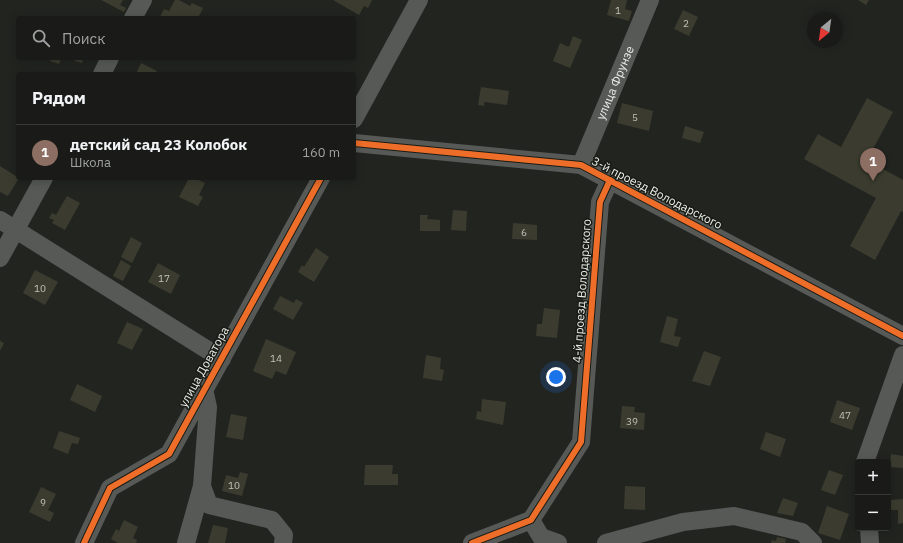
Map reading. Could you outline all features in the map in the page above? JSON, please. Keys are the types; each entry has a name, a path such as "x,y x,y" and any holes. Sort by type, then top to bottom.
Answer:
{"street":[{"path":"134,16 143,0"},
{"name":"улица Фрунзе","path":"581,166 650,0"},
{"path":"356,115 416,1"},
{"path":"103,72 109,60"},
{"name":"3-й проезд Володарского","path":"356,144 581,166 903,336"},
{"path":"0,258 8,224 42,180"},
{"name":"улица Доватора","path":"84,543 110,488 169,454 320,180"},
{"name":"4-й проезд Володарского","path":"531,520 581,442 600,202 610,180"},
{"name":"улица Доватора","path":"8,224 222,359"},
{"path":"866,459 903,356"},
{"path":"186,543 202,486 208,407 204,389"},
{"path":"202,486 209,506 272,520 284,535 283,543"},
{"path":"606,543 683,522 734,516 802,532 813,543"},
{"path":"472,543 531,520 541,537 558,543"},
{"path":"869,531 870,543"}],"building":[{"path":"101,0 123,0 120,5 126,8 124,12"},
{"path":"175,0 179,0 190,6 192,3 203,8 199,16 160,16 164,9 169,11"},
{"path":"333,0 372,0 368,8 364,6 359,15"},
{"path":"611,0 627,0 625,9 632,11 629,21 607,15"},
{"path":"858,0 869,0 866,5"},
{"path":"683,10 698,17 689,36 674,29"},
{"path":"573,36 582,40 570,68 553,61 560,43 569,47"},
{"path":"50,60 60,60 59,64"},
{"path":"75,60 83,60 82,63"},
{"path":"141,63 157,71 157,72 137,72"},
{"path":"481,87 509,91 507,105 484,102 484,106 478,105"},
{"path":"867,98 893,112 867,160 903,180 903,212 901,211 875,260 850,246 876,198 804,159 818,134 841,147"},
{"path":"622,103 653,111 649,131 617,123"},
{"path":"685,126 704,132 700,143 682,138"},
{"path":"0,166 16,176 16,180 18,180 8,196 0,192"},
{"path":"188,180 198,180 205,183 199,195 203,197 198,206 179,197"},
{"path":"67,196 80,203 65,230 52,223 54,220 49,218 52,213 56,215"},
{"path":"453,210 467,211 466,231 451,230"},
{"path":"420,215 428,215 427,219 440,220 440,231 420,231"},
{"path":"513,223 537,225 537,240 512,239"},
{"path":"131,237 142,243 132,263 121,257"},
{"path":"316,248 329,257 314,282 298,272 302,265 304,267"},
{"path":"121,260 131,266 123,281 113,276"},
{"path":"158,263 180,275 171,294 148,282"},
{"path":"35,270 58,282 45,305 23,293"},
{"path":"280,296 294,303 296,299 303,303 293,320 273,309"},
{"path":"544,308 560,310 557,338 536,336 537,324 542,324"},
{"path":"667,316 678,319 674,336 681,337 678,347 660,342"},
{"path":"127,322 143,329 132,350 117,343"},
{"path":"266,339 296,352 286,375 276,371 272,379 253,371"},
{"path":"0,341 4,343 0,351"},
{"path":"704,351 721,357 710,386 692,381"},
{"path":"426,355 441,358 440,369 444,370 442,381 423,378"},
{"path":"77,384 102,396 95,412 70,400"},
{"path":"482,399 506,402 503,425 476,419 477,411 481,412"},
{"path":"837,400 860,408 852,430 830,422"},
{"path":"622,406 635,407 634,412 645,413 644,430 620,428"},
{"path":"231,414 247,417 243,440 226,437"},
{"path":"59,431 80,438 78,444 72,443 68,454 53,448"},
{"path":"766,432 786,439 780,457 760,449"},
{"path":"891,454 903,456 903,468 891,467"},
{"path":"365,465 393,465 392,474 398,474 398,485 364,485"},
{"path":"829,470 843,475 835,495 821,490"},
{"path":"240,472 248,474 242,496 222,491 226,475 238,478"},
{"path":"625,486 645,487 645,510 624,509"},
{"path":"41,487 56,494 48,510 54,513 50,522 29,512"},
{"path":"783,498 798,503 793,516 777,513"},
{"path":"903,499 903,523 898,524 898,510 891,510 891,500"},
{"path":"827,506 849,514 840,540 818,533"},
{"path":"124,520 138,527 133,538 137,540 136,543 118,543 111,539 116,529 119,531"},
{"path":"213,525 228,528 225,543 208,543"},
{"path":"777,537 786,539 785,543 771,543 772,540 776,541"}],"cycle path":[{"path":"356,143 581,165 903,336"},
{"path":"84,543 110,488 169,454 320,180"},
{"path":"472,543 531,520 581,442 600,202 610,180"}],"place":[{"name":"детский сад 23 Колобок","path":"873,181"}]}
